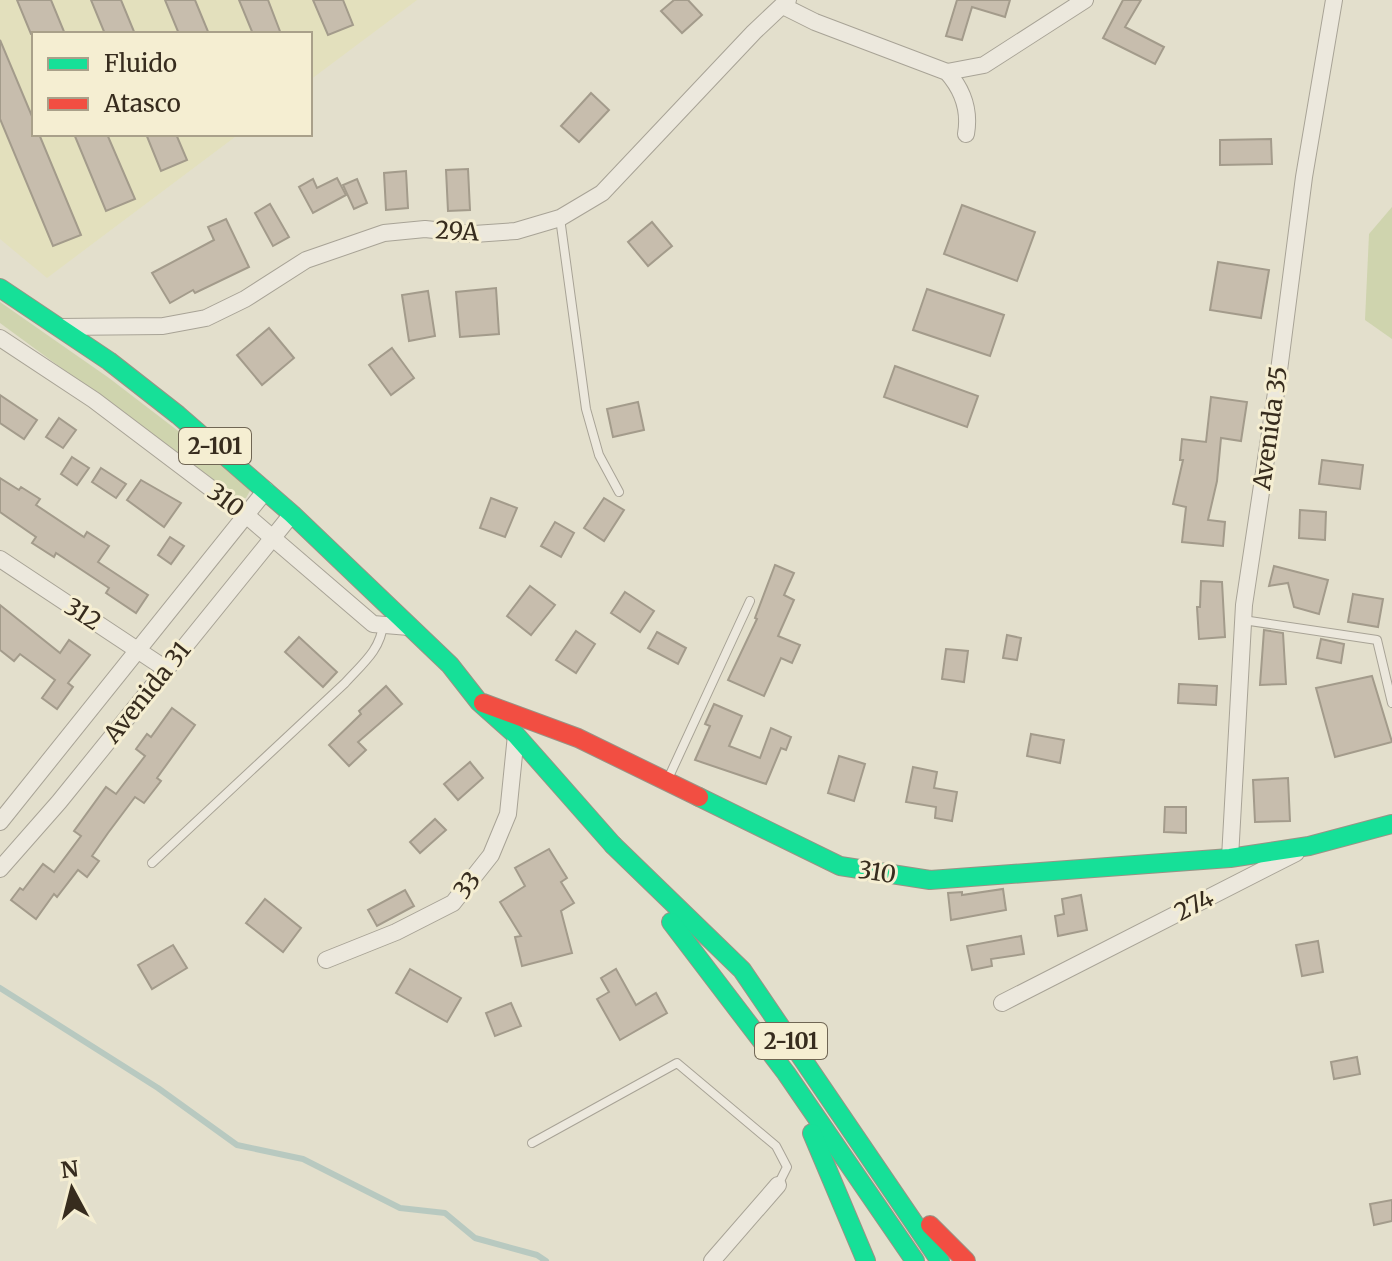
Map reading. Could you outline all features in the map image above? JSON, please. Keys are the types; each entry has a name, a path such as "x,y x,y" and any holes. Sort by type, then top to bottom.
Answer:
{"main road":[{"name":"2-101","path":"0,288 109,361 266,490 450,665 479,702 516,735 613,845 786,1073 915,1261"},
{"name":"310","path":"479,702 578,738 840,866 930,880 1230,858 1309,846"},
{"name":"274","path":"1309,846 1392,824"},
{"name":"2-101","path":"613,845 742,970 940,1261"},
{"path":"786,1073 866,1261"},
{"path":"884,1179 966,1261"}],"street":[{"path":"947,72 984,65 1085,0"},
{"name":"Avenida 35","path":"1230,858 1243,620 1304,177 1334,0"},
{"path":"783,2 815,22 947,72 957,83 969,116 966,134"},
{"name":"29A","path":"56,327 163,326 206,318 245,299 306,260 384,233 425,229 474,234 516,231 560,218 602,193 783,2"},
{"name":"310","path":"0,338 94,400 246,515 373,624 411,628"},
{"name":"Avenida 31","path":"0,822 266,490"},
{"name":"Avenida 31","path":"0,869 59,802 292,514"},
{"name":"312","path":"0,559 166,669"},
{"name":"33","path":"326,960 396,932 453,903 491,855 508,814 516,735"},
{"path":"1373,831 1392,839"},
{"name":"274","path":"1002,1003 1309,846"},
{"path":"712,1261 778,1185"}],"lane":[{"path":"560,218 586,409 599,455 619,492"},
{"path":"666,782 750,601"},
{"path":"1243,620 1377,640 1392,703"},
{"path":"152,863 345,683 373,653 382,635 383,624"},
{"path":"532,1143 677,1063 776,1146 787,1167 778,1185"}],"shaded area":[{"path":"0,0 417,0 312,79 312,32 32,32 32,136 236,136 47,278 0,239"}],"green space":[{"path":"1392,207 1392,339 1365,320 1369,234"},
{"path":"0,302 109,378 250,486 246,498 240,499 0,323"}],"building":[{"path":"17,0 51,0 64,32 31,34"},
{"path":"91,0 121,0 134,32 104,32"},
{"path":"165,0 195,0 208,32 178,32"},
{"path":"239,0 268,0 280,32 252,32"},
{"path":"313,0 343,0 353,25 328,35"},
{"path":"674,0 688,0 702,15 682,33 661,11"},
{"path":"957,0 1010,0 1005,17 972,7 962,40 946,36"},
{"path":"1123,0 1141,0 1125,27 1164,47 1155,64 1103,38"},
{"path":"0,40 32,116 32,136 40,136 81,235 53,246 0,119"},
{"path":"591,93 609,110 579,142 561,126"},
{"path":"75,136 108,136 135,199 106,211"},
{"path":"147,136 177,136 187,160 161,171"},
{"path":"1271,139 1272,164 1220,165 1220,140"},
{"path":"468,169 470,210 448,211 446,170"},
{"path":"406,171 408,208 386,210 384,173"},
{"path":"337,178 346,195 313,213 299,187 313,179 317,188"},
{"path":"357,179 367,203 354,209 343,185"},
{"path":"270,204 289,237 273,246 255,213"},
{"path":"962,205 1035,232 1017,281 944,254"},
{"path":"226,219 249,267 170,303 152,273 214,240 208,227"},
{"path":"652,222 672,246 648,266 628,242"},
{"path":"1218,262 1269,270 1261,318 1210,310"},
{"path":"496,288 499,334 460,337 456,292"},
{"path":"927,289 1004,315 990,356 913,330"},
{"path":"428,291 435,336 409,341 402,295"},
{"path":"269,328 294,358 262,385 237,355"},
{"path":"392,348 414,378 391,395 369,365"},
{"path":"895,366 978,396 967,427 884,397"},
{"path":"0,395 37,420 24,439 0,423"},
{"path":"1211,397 1247,402 1241,441 1221,438 1217,481 1208,520 1225,522 1223,546 1182,542 1186,507 1173,504 1183,460 1180,460 1182,439 1206,442"},
{"path":"638,402 644,430 613,437 607,409"},
{"path":"59,418 76,430 63,448 46,437"},
{"path":"72,457 89,468 77,485 61,474"},
{"path":"1322,460 1363,465 1360,489 1319,484"},
{"path":"101,468 126,484 116,498 92,482"},
{"path":"0,478 40,499 36,505 84,537 87,532 109,546 98,562 148,595 136,613 106,593 109,588 56,553 54,557 32,543 36,537 0,512"},
{"path":"141,480 181,503 164,527 127,500"},
{"path":"491,498 517,508 505,537 480,528"},
{"path":"604,498 624,510 604,541 584,528"},
{"path":"1300,510 1326,512 1325,540 1299,538"},
{"path":"555,522 574,533 561,557 541,546"},
{"path":"170,537 184,546 171,564 158,555"},
{"path":"775,565 794,573 784,595 794,600 778,636 800,645 792,663 781,658 764,696 728,680 757,619"},
{"path":"1274,566 1328,580 1319,614 1294,607 1288,583 1269,586"},
{"path":"1201,581 1222,582 1225,637 1199,639 1197,607 1200,607"},
{"path":"530,586 555,605 531,635 507,616"},
{"path":"625,592 654,611 640,632 611,613"},
{"path":"1353,594 1383,599 1378,627 1348,622"},
{"path":"0,605 60,653 69,640 90,655 68,683 73,687 57,709 42,698 55,680 20,654 14,661 0,650"},
{"path":"1264,630 1283,633 1286,684 1260,685"},
{"path":"576,631 595,644 576,673 556,660"},
{"path":"657,632 686,648 678,664 648,648"},
{"path":"1007,635 1021,638 1017,660 1003,658"},
{"path":"299,637 337,672 323,687 285,652"},
{"path":"1321,639 1344,644 1341,663 1317,658"},
{"path":"946,649 968,651 964,682 942,679"},
{"path":"1372,676 1392,742 1335,757 1316,688"},
{"path":"1179,684 1217,686 1216,705 1178,703"},
{"path":"386,686 402,704 358,742 366,750 349,766 329,745"},
{"path":"714,704 742,716 729,746 760,758 771,728 791,737 786,750 781,748 766,784 695,760 710,726 705,724"},
{"path":"172,708 195,725 157,778 161,781 144,803 135,797 92,856 99,861 87,877 78,870 57,897 54,894 36,919 11,900 43,864 54,872 81,836 74,831 106,787 116,794 145,756 136,749 147,734 151,737"},
{"path":"1031,734 1064,740 1060,763 1027,756"},
{"path":"839,756 865,764 854,801 828,793"},
{"path":"470,762 483,778 458,800 444,784"},
{"path":"913,767 937,772 934,788 957,792 952,821 935,818 936,807 906,802"},
{"path":"1288,778 1290,821 1255,822 1253,780"},
{"path":"1165,807 1186,807 1186,833 1164,832"},
{"path":"435,819 446,830 420,853 410,842"},
{"path":"549,849 567,878 561,882 574,903 561,911 572,953 522,966 515,937 521,936 500,902 525,886 515,868"},
{"path":"1003,889 1006,910 951,920 948,893 962,892 962,895"},
{"path":"405,890 414,906 377,926 368,910"},
{"path":"1081,895 1087,930 1058,936 1055,916 1064,914 1062,899"},
{"path":"265,899 301,928 283,952 246,923"},
{"path":"1021,936 1024,954 991,959 992,966 972,970 967,946"},
{"path":"1318,941 1323,972 1302,976 1296,945"},
{"path":"173,945 187,968 152,989 138,965"},
{"path":"410,969 461,998 447,1022 396,993"},
{"path":"616,969 636,1005 656,993 667,1013 620,1040 597,999 609,992 601,978"},
{"path":"511,1003 521,1026 495,1036 486,1013"},
{"path":"1357,1057 1360,1074 1334,1079 1331,1062"},
{"path":"1392,1200 1392,1221 1374,1225 1370,1204"}],"waterway":[{"path":"0,988 158,1088 237,1145 303,1159 400,1208 445,1213 475,1238 537,1255 546,1261"}],"traffic: fast":[{"path":"0,288 109,361 178,415 292,514 450,665 479,702 516,735 613,845"},
{"path":"699,797 840,866 930,880 1230,858 1309,846 1392,824"},
{"path":"613,845 742,970 940,1261"},
{"path":"671,922 786,1073 915,1261"},
{"path":"812,1133 866,1261"}],"traffic: jam":[{"path":"483,703 578,738 699,797"},
{"path":"930,1225 966,1261"}]}
